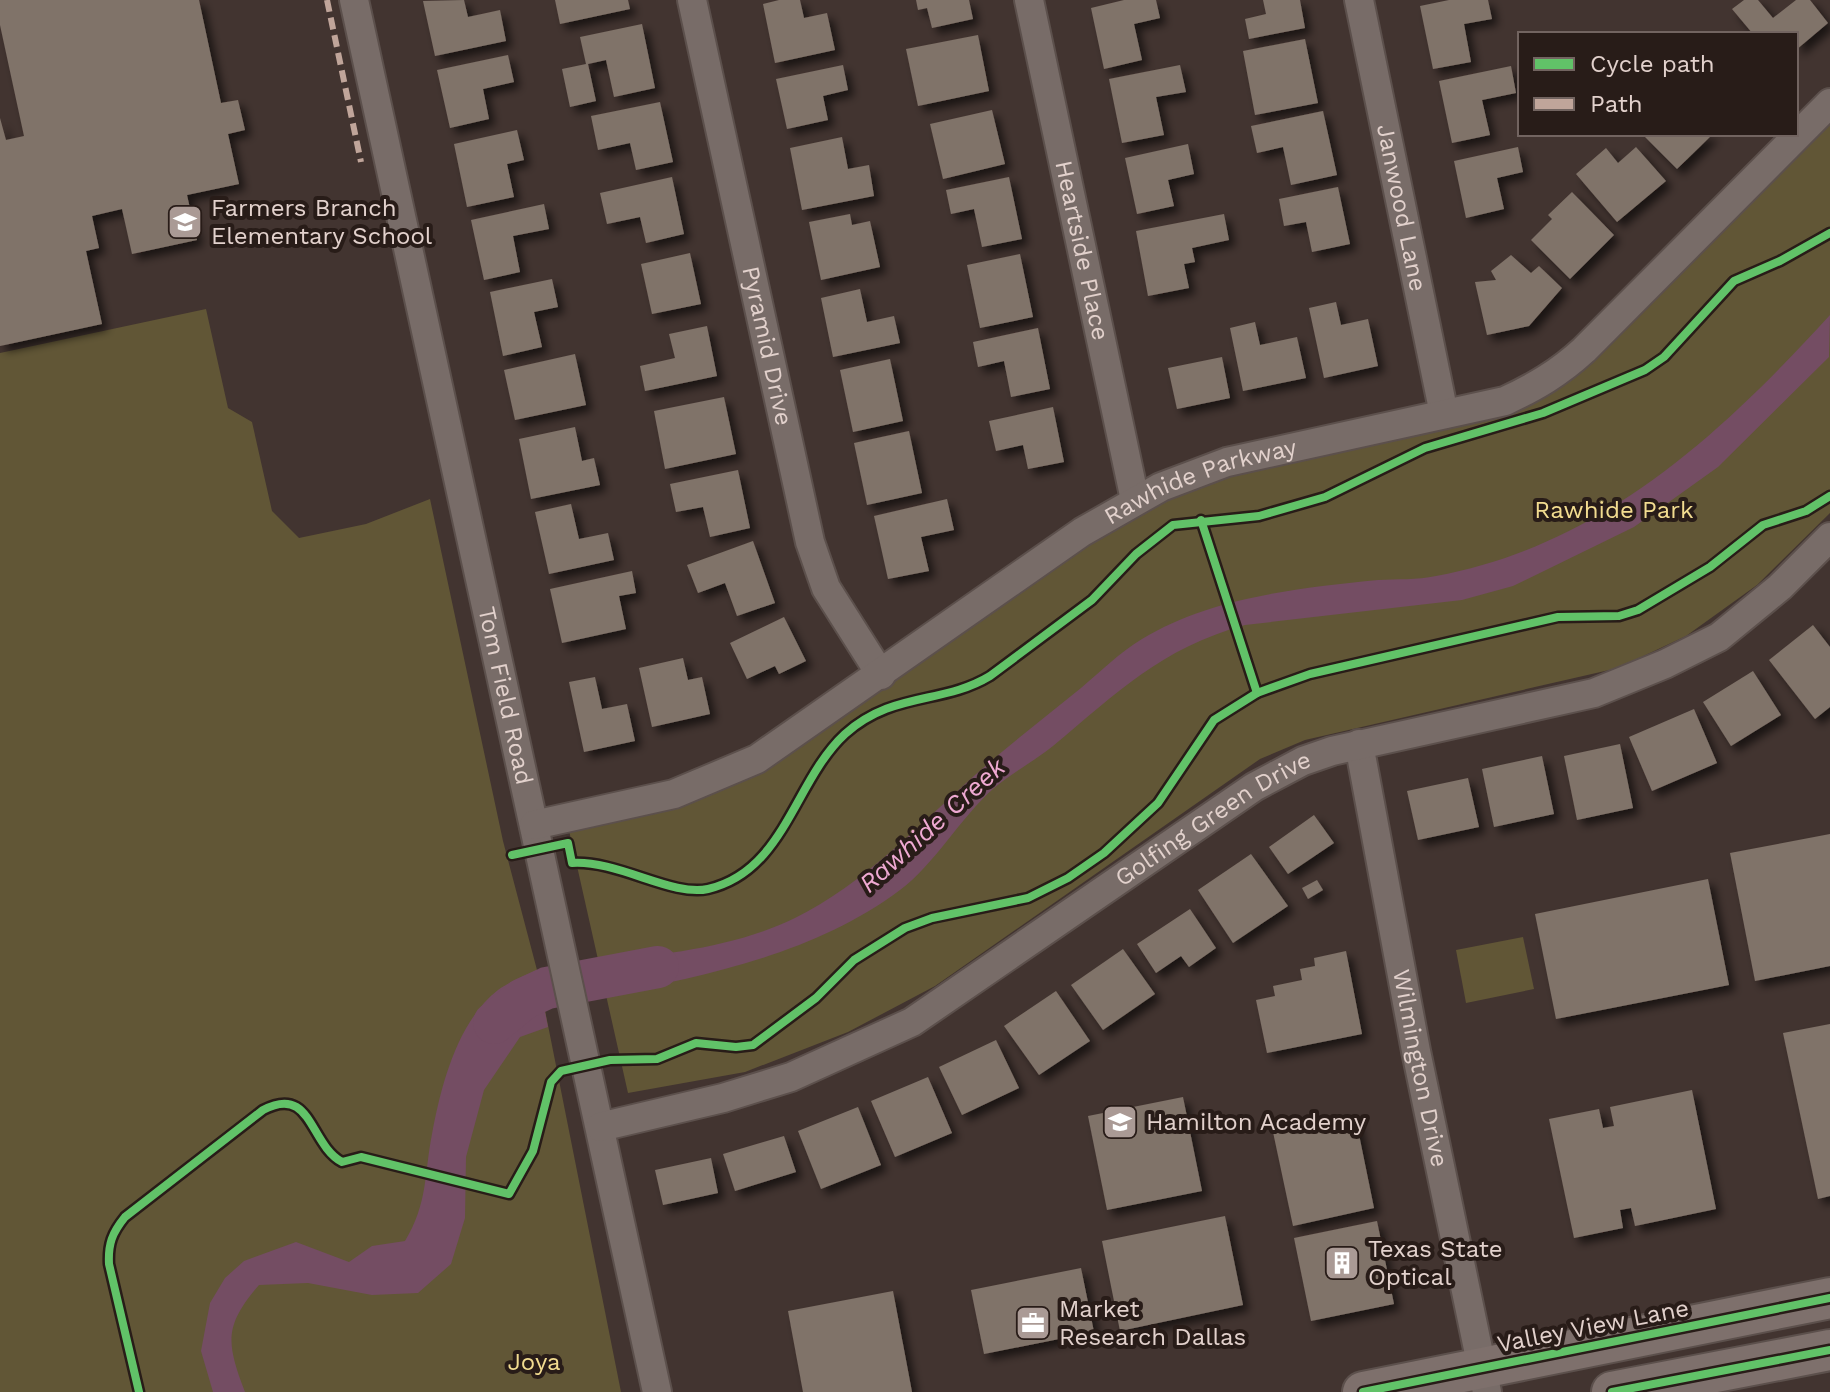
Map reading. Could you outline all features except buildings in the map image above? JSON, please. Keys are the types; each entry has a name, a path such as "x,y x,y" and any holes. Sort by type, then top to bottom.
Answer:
{"main road":[{"name":"Valley View Lane","path":"1363,1392 1484,1380 1830,1298"},
{"path":"1612,1392 1830,1350"}],"street":[{"name":"Tom Field Road","path":"354,0 657,1392"},
{"name":"Pyramid Drive","path":"692,0 810,542 826,588 881,675"},
{"name":"Heartside Place","path":"1029,0 1135,500"},
{"name":"Janwood Lane","path":"1359,0 1444,414"},
{"name":"Rawhide Parkway","path":"1798,135 1830,103"},
{"name":"Rawhide Parkway","path":"534,825 630,807 719,778 789,740 1082,532 1135,500 1227,462 1505,401 1560,372 1797,136"},
{"name":"Golfing Green Drive","path":"600,1127 723,1098 791,1077 912,1022 1254,787 1303,761 1359,744 1594,693 1665,664 1719,637 1780,587 1830,537"},
{"name":"Wilmington Drive","path":"1359,744 1391,927 1484,1380"}],"green space":[{"name":"Rawhide Park","path":"1830,113 1830,513 1757,585 1686,636 1618,668 1305,740 1260,759 935,986 848,1032 745,1072 628,1093 568,826 689,796 1135,505 1228,468 1514,402"},
{"name":"Joya","path":"206,309 228,408 252,422 272,511 299,538 366,524 430,499 503,841 537,970 621,1392 0,1392 0,353"},
{"path":"1523,937 1534,989 1466,1003 1456,950"}],"water":[{"name":"Rawhide Creek","path":"1830,315 1829,357 1718,467 1634,527 1513,586 1462,600 1245,625 1189,646 1164,659 1120,690 1053,746 994,788 913,879 867,912 797,946 759,959 606,995 598,961 724,943 772,928 820,904 890,853 988,764 1118,656 1169,625 1197,613 1256,597 1348,583 1429,577 1496,561 1552,539 1604,512 1700,443 1788,360"},
{"path":"537,970 548,1027 520,1037 484,1090 466,1157 465,1218 451,1264 418,1293 372,1295 308,1283 259,1285 239,1312 232,1335 234,1360 245,1392 213,1392 201,1351 210,1303 225,1278 244,1261 296,1242 349,1262 372,1246 405,1241 422,1201 440,1096 461,1037 484,1003 498,990"}],"waterway":[{"name":"Rawhide Creek","path":"494,1023 523,999 547,988 658,967"}],"marked path":[{"path":"327,0 361,162"}],"cycle path":[{"path":"512,855 568,843 572,863 608,867 678,888 708,889 734,879 755,864 772,844 828,753 845,734 881,711 954,691 990,676 1092,600 1136,554 1173,525 1259,516 1325,497 1425,448 1543,413 1645,370 1664,357 1734,281 1780,261 1830,233"},
{"path":"139,1392 109,1264 114,1234 125,1217 263,1110 279,1104 301,1110 331,1154 342,1162 361,1157 509,1194 533,1151 551,1082 561,1071 610,1060 657,1059 696,1043 736,1047 753,1045 816,998 854,960 905,928 932,918 1028,898 1068,878 1104,853 1158,803 1214,720 1257,693 1310,674 1558,617 1619,616 1638,610 1710,567 1763,525 1806,511 1830,496"},
{"path":"1201,520 1257,693"},
{"path":"1363,1392 1830,1298"},
{"path":"1612,1392 1830,1350"}],"place":[{"name":"Farmers Branch Elementary School","path":"185,222"},
{"name":"Hamilton Academy","path":"1120,1122"},
{"name":"Texas State Optical","path":"1342,1263"},
{"name":"Market Research Dallas","path":"1033,1323"}]}
